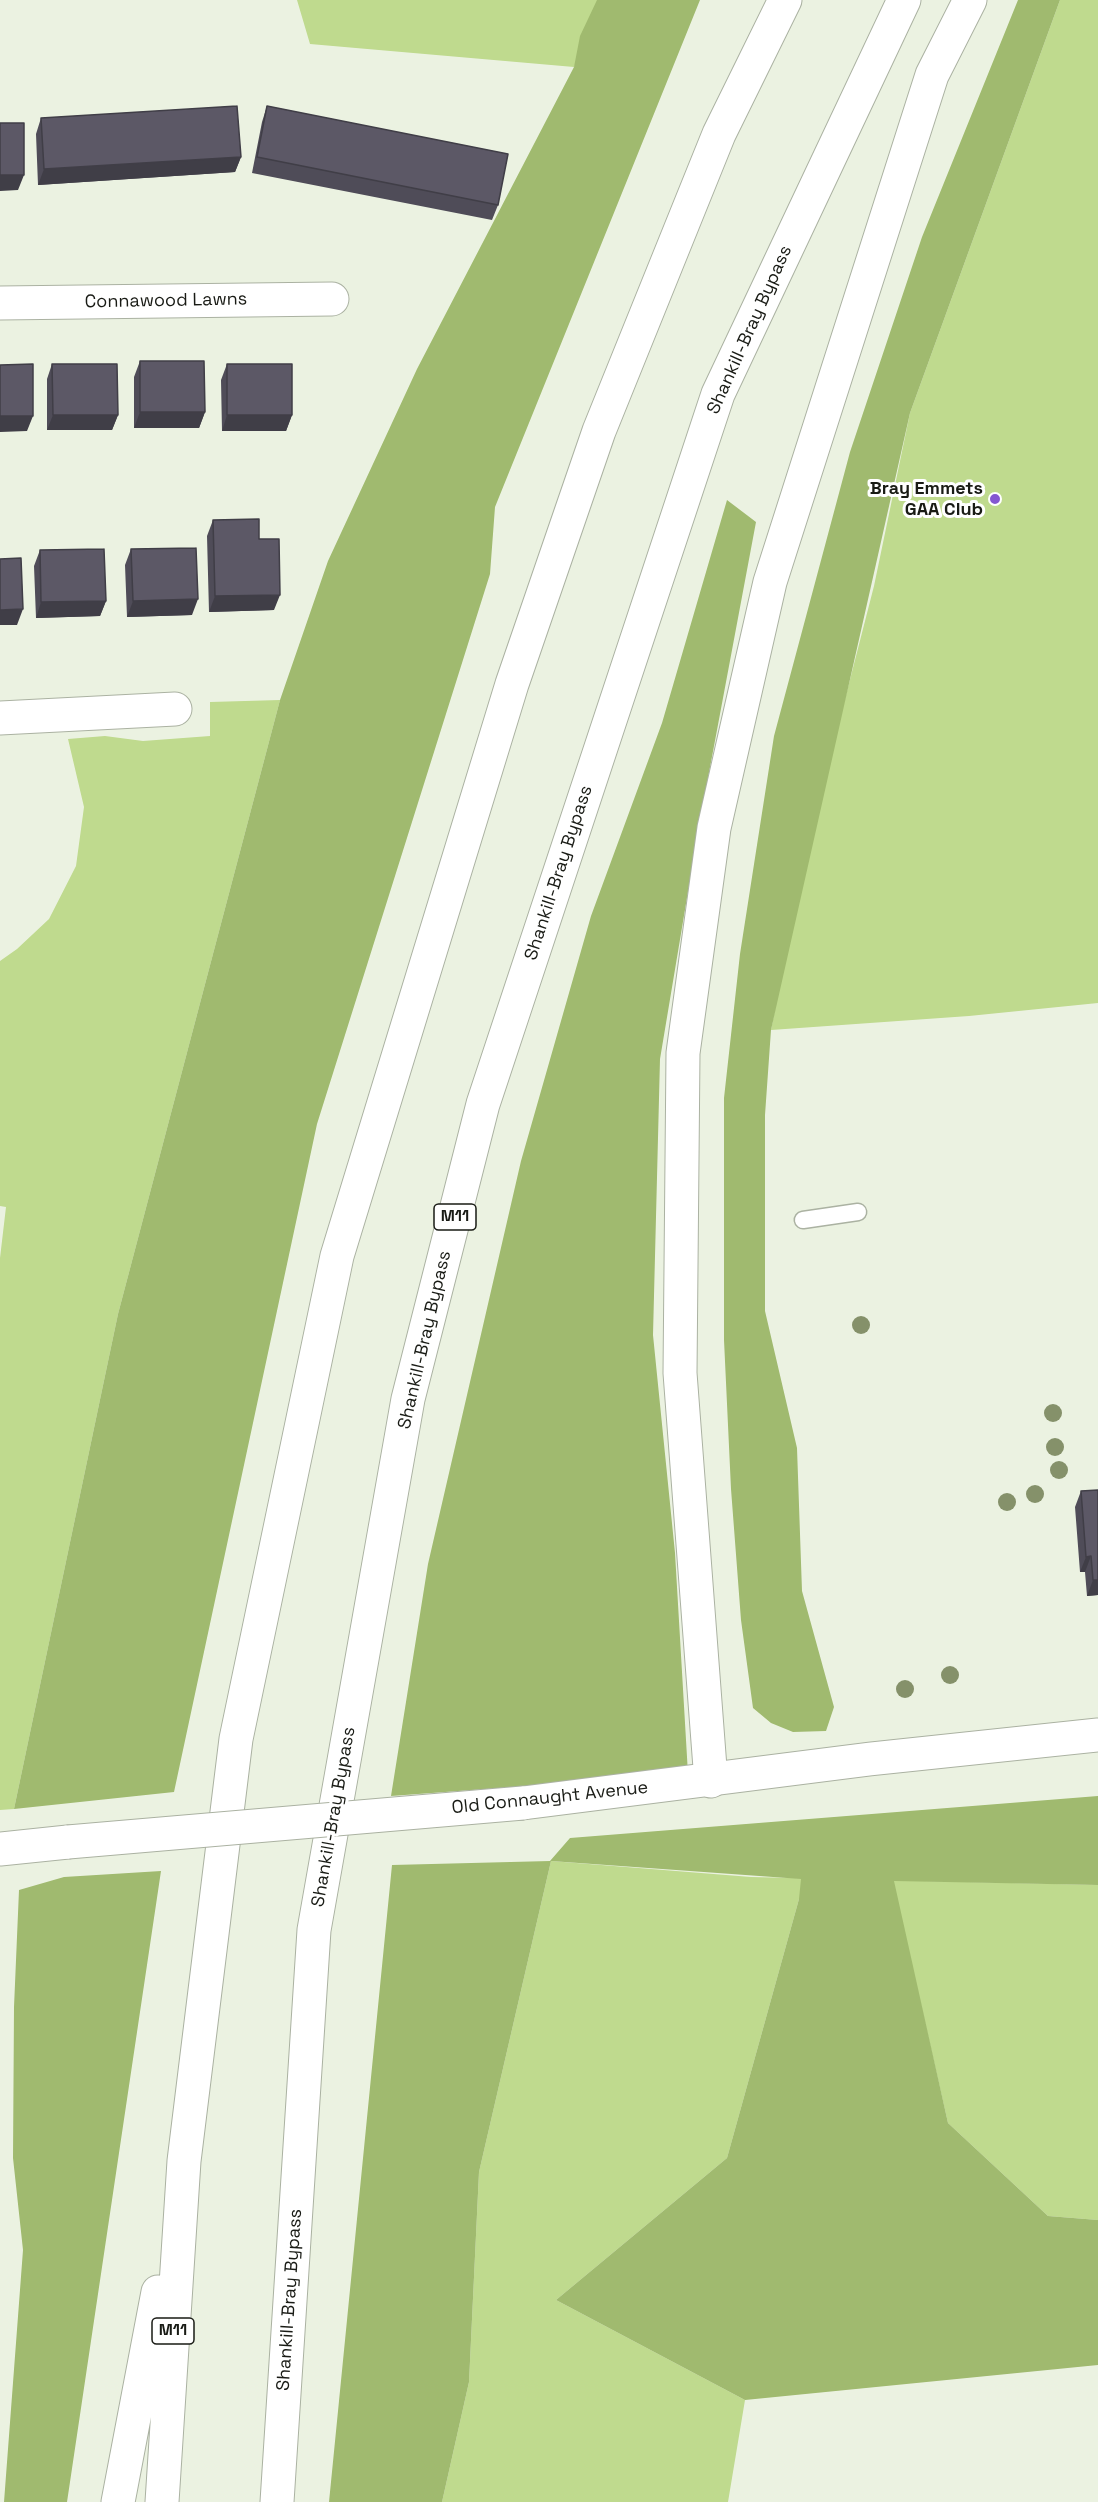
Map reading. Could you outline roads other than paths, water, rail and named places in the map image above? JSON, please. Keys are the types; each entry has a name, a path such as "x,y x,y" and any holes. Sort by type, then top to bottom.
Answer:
{"main road":[{"name":"M11","path":"162,2502 184,2161 236,1739 337,1256 512,684 599,431 719,134 784,0"},
{"name":"Shankill-Bray Bypass","path":"277,2502 314,1930 408,1399 483,1104 718,394 904,0"},
{"path":"711,1781 680,1372 683,1053 714,828 770,582 932,75 970,0"},
{"name":"Connawood Lawns","path":"0,303 332,299"},
{"path":"0,718 175,709"},
{"name":"Old Connaught Avenue","path":"0,1849 523,1803 870,1760 1098,1735"},
{"path":"118,2502 129,2434 184,2161"}],"lane":[{"path":"803,1220 858,1212"}],"place":[{"name":"Bray Emmets GAA Club","path":"995,499"}]}
